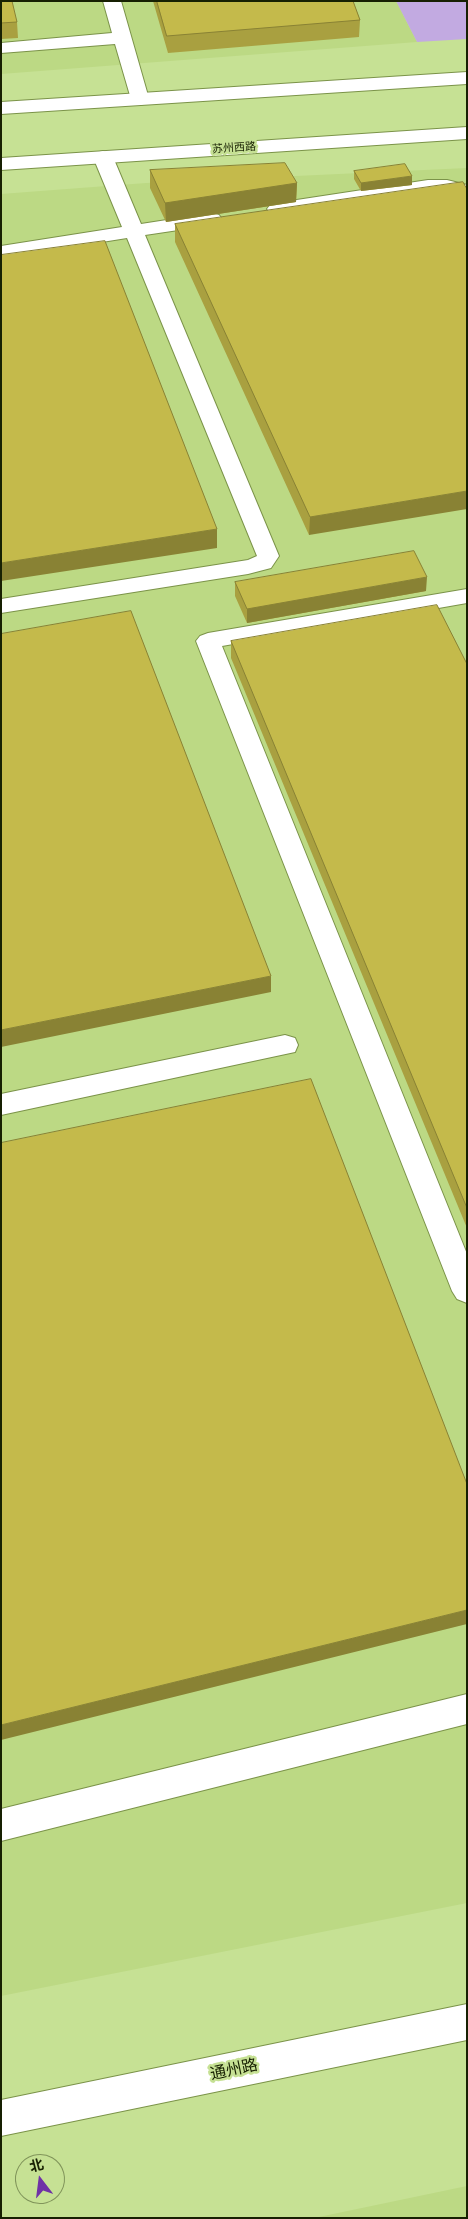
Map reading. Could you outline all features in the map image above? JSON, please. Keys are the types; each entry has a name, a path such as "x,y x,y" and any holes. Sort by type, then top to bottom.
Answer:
{"main road":[{"path":"112,1 140,99"},
{"path":"1,48 122,38"},
{"path":"1,108 467,78"},
{"name":"苏州西路","path":"1,164 467,133"},
{"path":"1,606 248,566 263,563 268,556 103,157"},
{"path":"262,212 428,186 447,186 467,191"},
{"path":"1,252 232,216"},
{"path":"467,596 208,641 467,1291"},
{"path":"1,1104 285,1045"},
{"path":"1,1825 467,1709"},
{"name":"通州路","path":"1,2118 467,2022"}],"shaded area":[{"path":"1,1 396,1 417,42 1,74"},
{"path":"396,1 467,1 467,39 417,42"},
{"path":"467,168 467,1903 1,1996 1,194 146,183"},
{"path":"467,2186 467,2218 314,2218"}],"building":[{"path":"1,1 12,1 17,22 1,23"},
{"path":"157,1 353,1 360,20 167,36"},
{"path":"285,163 297,183 165,203 150,170"},
{"path":"405,164 412,176 361,183 354,171"},
{"path":"463,182 467,189 467,491 310,517 175,224"},
{"path":"105,241 217,529 1,563 1,255"},
{"path":"414,551 427,577 247,609 235,582"},
{"path":"437,605 467,664 467,1208 231,641"},
{"path":"131,611 271,976 1,1030 1,634"},
{"path":"311,1079 467,1484 467,1610 1,1725 1,1143"}]}
